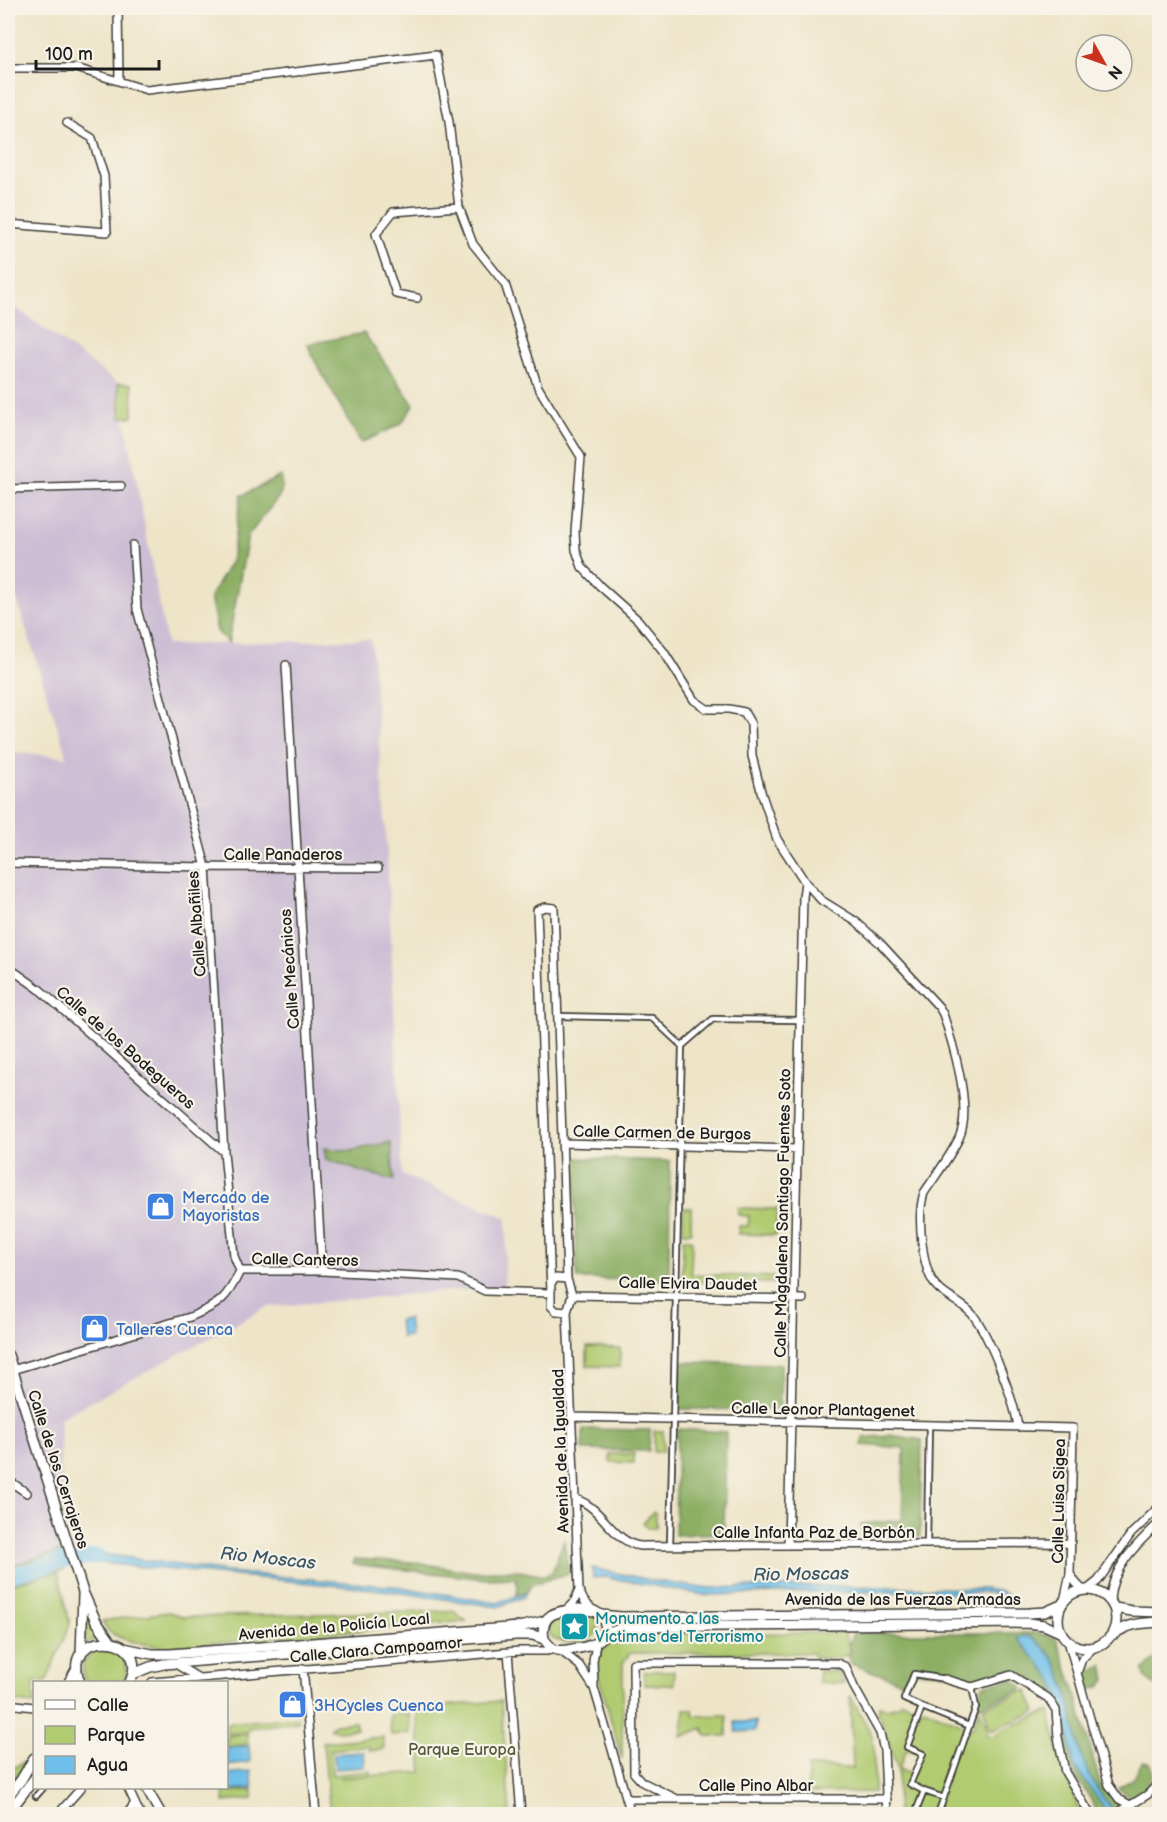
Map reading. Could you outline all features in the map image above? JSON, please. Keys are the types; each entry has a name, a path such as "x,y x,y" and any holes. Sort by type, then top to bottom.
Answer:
{"main road":[{"name":"Calle de los Cerrajeros","path":"8,1355 10,1369 83,1592 96,1621 111,1642"},
{"path":"1112,1635 1117,1620 1112,1604 1102,1593 1086,1589 1074,1593 1062,1603 1058,1620 1065,1637 1080,1647 1093,1647 1104,1643 1122,1628 1133,1624 1160,1623"},
{"name":"Calle de los Cerrajeros","path":"70,1681 81,1655 83,1592"},
{"name":"Avenida de las Fuerzas Armadas","path":"597,1613 621,1617 1029,1613 1045,1612 1062,1603"},
{"path":"1112,1604 1132,1611 1160,1612"},
{"path":"566,1611 597,1613 604,1621 604,1633 596,1644 557,1650 544,1639 543,1625 554,1614 566,1611"},
{"name":"Avenida de la Policía Local","path":"111,1642 124,1648 152,1654 170,1654 519,1627 545,1621"},
{"name":"Avenida de las Fuerzas Armadas","path":"604,1633 632,1627 1028,1623 1044,1625 1065,1637"},
{"name":"Avenida de la Policía Local","path":"131,1678 156,1665 174,1663 516,1635 533,1635 544,1639"},
{"path":"81,1655 94,1644 111,1642"},
{"path":"124,1648 131,1658 131,1678"},
{"path":"77,1668 80,1681"},
{"path":"8,1796 33,1760"},
{"path":"8,1813 33,1780"},
{"path":"147,1789 161,1815"}],"street":[{"path":"117,8 119,81"},
{"path":"8,68 76,68 147,90 436,55 449,122 459,207 473,244 505,284 538,387 581,457 575,532 576,550 582,567 638,620 664,652 694,700 707,709 744,712 751,724 752,756 777,839 805,882 821,900 855,921 880,943 943,1014 957,1066 963,1097 964,1119 959,1138 924,1193 921,1203 921,1224 928,1272 931,1281 966,1308 980,1326 1015,1409 1018,1426"},
{"path":"8,224 106,232 104,176 92,138 67,123"},
{"path":"417,298 396,294 376,234 393,212 459,207"},
{"path":"8,489 122,486"},
{"name":"Calle Albañiles","path":"133,545 137,609 206,867 224,1152 234,1256 240,1271"},
{"name":"Calle Mecánicos","path":"286,665 322,1271"},
{"name":"Calle Panaderos","path":"8,863 378,868"},
{"name":"Calle Magdalena Santiago Fuentes Soto","path":"788,1545 805,882"},
{"path":"567,1312 556,1311 551,1306 550,1293 537,910 545,907 554,908 567,1278 572,1295"},
{"name":"Calle de los Bodegueros","path":"8,967 39,989 224,1152"},
{"path":"556,1016 652,1018 682,1046"},
{"path":"670,1546 682,1046 713,1019 800,1020"},
{"name":"Calle Carmen de Burgos","path":"562,1143 797,1149"},
{"name":"Calle Canteros","path":"10,1369 190,1317 210,1309 230,1293 240,1271 322,1271 458,1278 485,1291 550,1293"},
{"path":"551,1282 556,1278 567,1278"},
{"name":"Calle Elvira Daudet","path":"572,1295 803,1299"},
{"name":"Avenida de la Igualdad","path":"572,1295 567,1312 579,1590"},
{"name":"Calle Leonor Plantagenet","path":"572,1417 1073,1428"},
{"path":"927,1545 929,1425"},
{"name":"Calle Luisa Sigea","path":"1062,1603 1070,1574 1073,1428"},
{"path":"8,1480 27,1493"},
{"name":"Calle Infanta Paz de Borbón","path":"576,1499 588,1504 631,1544 670,1546 1070,1543"},
{"path":"1086,1589 1098,1581 1131,1534 1160,1506"},
{"path":"1112,1604 1111,1586 1119,1568 1160,1522"},
{"name":"Calle Luisa Sigea","path":"1070,1574 1076,1583 1086,1589"},
{"path":"566,1611 574,1602 579,1590"},
{"path":"579,1590 584,1601 597,1613"},
{"path":"1065,1637 1109,1785 1119,1798 1130,1805"},
{"path":"596,1644 593,1661 594,1688 630,1815"},
{"path":"1077,1673 1082,1659 1093,1647"},
{"path":"557,1650 579,1665 594,1688"},
{"name":"Calle Clara Campoamor","path":"171,1681 303,1668 557,1650"},
{"path":"508,1652 521,1815"},
{"path":"174,1663 182,1670 199,1678"},
{"path":"677,1799 642,1782 634,1773 633,1663 837,1663 846,1667 854,1688 880,1733 884,1752 887,1815"},
{"path":"303,1668 316,1815"},
{"path":"969,1726 904,1699 914,1674 945,1679 972,1687 1011,1675 1048,1698 1056,1710 1058,1737 1065,1772 1090,1815"},
{"path":"938,1815 976,1707 972,1687"},
{"path":"8,1704 33,1707"},
{"path":"922,1707 907,1747 923,1754 910,1785 944,1797"},
{"path":"620,1776 634,1773"},
{"path":"1119,1812 1147,1795 1160,1782"},
{"path":"36,1796 42,1789"},
{"path":"58,1815 80,1789"},
{"path":"128,1789 140,1815"},
{"path":"915,1815 924,1791"},
{"name":"Calle Pino Albar","path":"626,1798 886,1799"},
{"path":"127,1815 135,1803"}],"shaded area":[{"path":"8,302 118,383 167,645 371,639 386,834 402,1175 507,1218 504,1286 267,1307 60,1418 61,1551 8,1567 8,752 67,757 8,572"}],"green space":[{"path":"364,333 414,405 401,424 361,443 311,354 308,344"},
{"path":"118,383 132,384 133,417 121,417"},
{"path":"281,476 281,494 248,536 228,643 217,631 210,597 231,561 241,496"},
{"path":"391,1142 394,1180 326,1159 324,1148 351,1151"},
{"path":"574,1158 670,1161 669,1280 577,1279"},
{"path":"683,1208 691,1208 691,1232 683,1232"},
{"path":"738,1208 777,1209 776,1235 738,1234 739,1226 748,1226 749,1216 738,1215"},
{"path":"683,1239 692,1239 691,1274 774,1277 774,1283 682,1282"},
{"path":"587,1347 620,1348 620,1367 587,1366"},
{"path":"680,1362 781,1364 780,1410 679,1409"},
{"path":"583,1429 650,1430 649,1451 583,1450"},
{"path":"677,1429 726,1432 724,1533 675,1535"},
{"path":"654,1431 663,1431 663,1452 654,1452"},
{"path":"889,1435 922,1440 920,1537 862,1535 861,1524 902,1520 904,1448 862,1445 863,1438"},
{"path":"610,1454 634,1454 634,1463 610,1462"},
{"path":"653,1512 656,1514 656,1528 648,1528 643,1523"},
{"path":"564,1540 569,1573 531,1585 528,1591 516,1595 518,1587 515,1578 486,1579 353,1564 355,1559 412,1562 474,1572 514,1570 545,1576 552,1572"},
{"path":"61,1551 64,1570 8,1585 8,1566"},
{"path":"58,1570 70,1624 46,1681 33,1681 33,1704 8,1701 8,1584"},
{"path":"86,1608 103,1637 84,1647 87,1627"},
{"path":"454,1611 466,1621 172,1647 132,1642 113,1634 102,1621 169,1612 184,1617"},
{"path":"574,1613 594,1615 599,1623 595,1635 574,1642 552,1638 548,1629 553,1618"},
{"path":"844,1633 851,1653 839,1658 814,1658 813,1653 630,1653 623,1663 622,1759 597,1671 598,1653 605,1643 614,1638 647,1634"},
{"path":"853,1633 1038,1633 1056,1638 1074,1687 1101,1788 1116,1797 1120,1804 1111,1814 1097,1814 1090,1798 1074,1775 1064,1744 1061,1706 1056,1699 1010,1669 973,1682 950,1673 910,1671 905,1683 851,1664 847,1655 851,1653 849,1643"},
{"path":"113,1650 124,1660 126,1675 124,1681 86,1681 83,1670 86,1659 94,1651"},
{"path":"1159,1656 1159,1688 1146,1678 1143,1670"},
{"path":"1103,1665 1106,1680 1100,1687 1088,1690 1083,1674"},
{"path":"644,1671 674,1671 674,1685 644,1685"},
{"path":"819,1671 839,1671 844,1684 818,1682"},
{"path":"1012,1679 1022,1686 1021,1690 978,1706 977,1700 983,1685"},
{"path":"1027,1690 1036,1712 991,1730 983,1707"},
{"path":"850,1695 872,1735 874,1792 808,1793 808,1767 853,1768"},
{"name":"Parque Europa","path":"501,1701 510,1814 330,1814 323,1742 383,1737 384,1749 370,1751 369,1746 330,1750 332,1775 371,1771 371,1775 339,1778 422,1772 416,1708"},
{"path":"901,1701 917,1707 915,1713 917,1715 922,1707 972,1729 979,1709 988,1728 986,1734 991,1737 1006,1728 1050,1711 1062,1764 1082,1814 897,1814 898,1770 878,1711 879,1705 887,1708 899,1705","holes":["906,1750 922,1753 912,1775 899,1769"]},
{"path":"685,1709 693,1709 694,1716 727,1715 727,1736 706,1736 703,1728 681,1737"},
{"path":"409,1713 411,1733 391,1735 389,1715"},
{"path":"298,1717 298,1722 249,1728 248,1732 228,1734 228,1723"},
{"path":"355,1722 357,1729 337,1731 330,1728 335,1724"},
{"path":"247,1734 248,1744 228,1747 228,1736"},
{"path":"25,1761 23,1767 8,1785 8,1771"},
{"path":"1142,1762 1149,1763 1153,1772 1145,1791 1130,1798 1118,1788 1134,1778"},
{"path":"253,1790 253,1799 224,1802 223,1792"},
{"path":"1141,1806 1159,1809 1159,1814 1124,1814"}],"water":[{"path":"408,1319 410,1336 401,1337 399,1320"},
{"path":"96,1553 227,1572 401,1587 497,1603 527,1592 524,1597 498,1607 382,1590 80,1561 77,1554"},
{"path":"63,1558 65,1562 8,1578 8,1572"},
{"path":"592,1568 702,1588 839,1586 985,1589 1003,1592 1015,1602 1003,1603 993,1593 815,1592 704,1595 606,1577 593,1578"},
{"path":"1028,1636 1042,1646 1060,1672 1066,1687 1086,1768 1094,1784 1115,1812 1113,1814 1109,1814 1074,1766 1063,1704 1052,1678 1017,1638"},
{"path":"735,1722 755,1722 755,1731 736,1732"},
{"path":"249,1746 250,1762 228,1765 228,1748"},
{"path":"364,1752 365,1767 335,1769 334,1754"},
{"path":"251,1771 253,1788 221,1791 221,1789 228,1789 228,1774"}],"waterway":[{"name":"Rio Moscas","path":"8,1576 59,1562 98,1556"}],"place":[{"name":"Mercado de Mayoristas","path":"161,1206"},
{"name":"Talleres Cuenca","path":"95,1329"},
{"name":"Monumento a las Víctimas del Terrorismo","path":"574,1627"},
{"name":"3HCycles Cuenca","path":"293,1705"}]}
